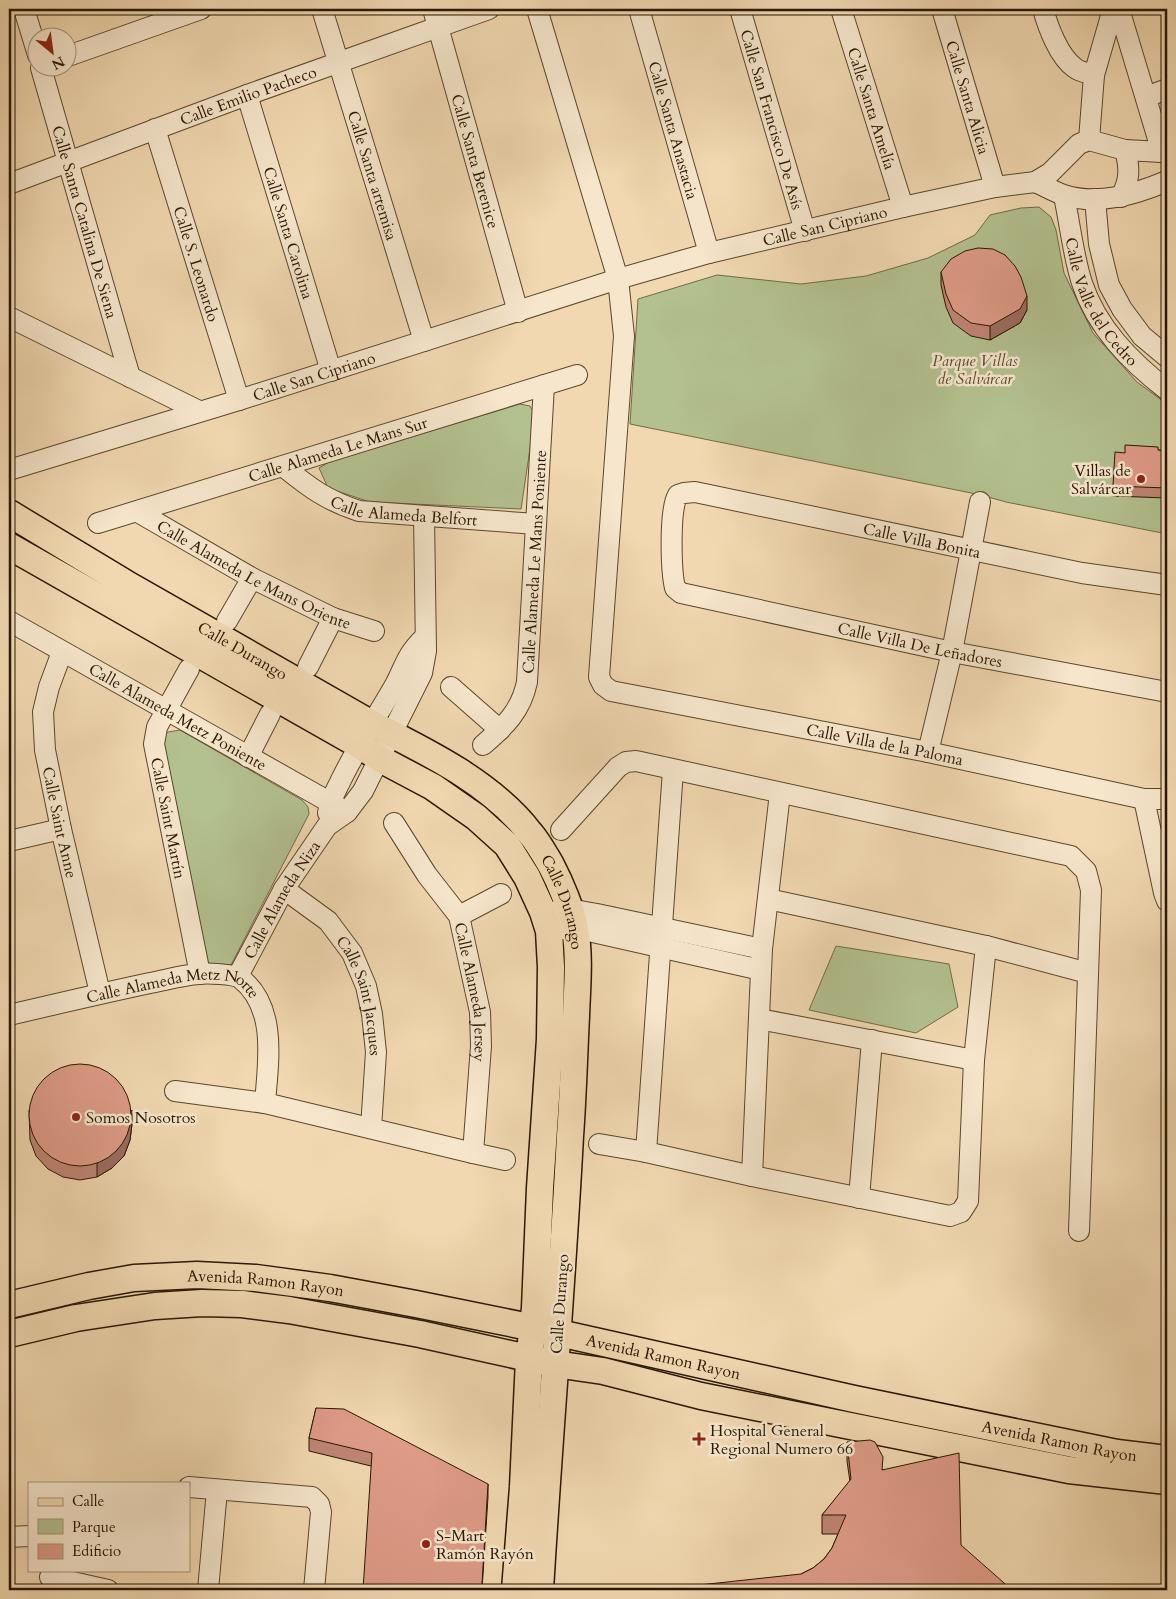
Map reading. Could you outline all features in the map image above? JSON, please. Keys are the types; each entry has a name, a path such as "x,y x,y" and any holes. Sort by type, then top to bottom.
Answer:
{"main road":[{"name":"Calle Durango","path":"9,513 376,740 433,787 476,817 506,845 528,877 546,921 551,967 550,1039 515,1590"},
{"name":"Calle Durango","path":"9,546 376,740 473,781 504,806 530,832 552,867 572,918 578,968 558,1334 540,1590"},
{"name":"Avenida Ramon Rayon","path":"9,1305 89,1286 134,1278 197,1275 256,1278 330,1288 533,1328 854,1399 1117,1453 1167,1459"},
{"name":"Avenida Ramon Rayon","path":"9,1334 76,1318 155,1306 202,1303 242,1304 297,1311 411,1332 529,1359 603,1371 701,1396 1069,1470 1167,1481"},
{"path":"849,1427 854,1399"},
{"path":"947,1446 956,1419"}],"street":[{"path":"24,9 30,28"},
{"path":"78,52 201,9"},
{"name":"Calle Santa artemisa","path":"322,9 424,341"},
{"name":"Calle Emilio Pacheco","path":"9,184 247,95 339,63 435,18 489,9"},
{"path":"537,9 618,279"},
{"name":"Calle Santa Anastacia","path":"639,9 709,253"},
{"name":"Calle San Francisco De Asís","path":"740,9 805,231"},
{"name":"Calle Santa Amelía","path":"841,9 903,207"},
{"name":"Calle Santa Alicia","path":"942,9 995,186"},
{"path":"1042,9 1056,43 1066,58 1076,69 1094,75"},
{"path":"1089,140 1094,75 1113,9"},
{"path":"1036,182 1050,173 1079,144 1089,140 1125,150 1165,152 1119,9"},
{"name":"Calle Santa Berenice","path":"435,18 518,312"},
{"name":"Calle Santa Catalina De Siena","path":"44,78 130,377"},
{"path":"1146,97 1167,89"},
{"name":"Calle Santa Carolina","path":"247,95 330,370"},
{"name":"Calle S. Leonardo","path":"155,129 239,400"},
{"path":"1121,197 1129,174 1125,150"},
{"path":"1036,182 1064,196 1095,200 1121,197 1167,181"},
{"name":"Calle San Cipriano","path":"9,470 239,400 618,279 709,253 995,186 1036,182"},
{"name":"Calle Valle del Cedro","path":"1064,196 1082,282 1099,319 1119,347 1167,390"},
{"name":"Calle Valle del Cedro","path":"1095,200 1098,244 1109,285 1122,309 1142,336 1167,357"},
{"name":"Calle Villa de la Paloma","path":"618,279 624,336 599,677 603,685 612,691 928,752 1144,799 1167,799"},
{"path":"9,317 199,411"},
{"name":"Calle Alameda Le Mans Sur","path":"98,523 577,375"},
{"name":"Calle Alameda Le Mans Poniente","path":"483,745 500,730 518,709 528,682 544,385"},
{"name":"Calle Alameda Belfort","path":"284,467 313,490 336,503 359,511 536,524"},
{"name":"Calle Villa Bonita","path":"675,588 673,576 673,508 678,495 695,492 1082,573 1167,585"},
{"path":"928,752 952,652 980,502"},
{"name":"Calle Alameda Le Mans Oriente","path":"138,512 252,578 333,618 374,630"},
{"path":"376,740 414,691 425,660 424,516"},
{"path":"227,621 252,578"},
{"name":"Calle Villa De Leñadores","path":"675,588 687,595 952,652 1167,692"},
{"path":"308,667 333,618"},
{"name":"Calle Alameda Metz Poniente","path":"9,621 347,812"},
{"path":"376,740 406,658 424,637"},
{"name":"Calle Saint Anne","path":"62,652 43,712 45,750 60,829 100,993"},
{"name":"Calle Saint Martín","path":"189,669 157,727 154,744 200,974"},
{"path":"396,683 414,691"},
{"path":"451,687 500,730"},
{"path":"248,757 270,714"},
{"name":"Calle Alameda Niza","path":"327,826 330,802 376,740"},
{"name":"Calle Alameda Niza","path":"238,976 284,889 327,826 347,812 363,791 376,740"},
{"path":"561,830 618,767 626,762 636,761 1071,856 1086,871 1091,890 1079,1231"},
{"path":"646,1152 673,770"},
{"path":"752,1176 762,949 780,793"},
{"path":"1144,799 1167,901"},
{"name":"Calle Alameda Jersey","path":"394,823 427,875 459,916 480,1012 481,1046 473,1154"},
{"path":"9,841 60,829"},
{"name":"Calle Saint Jacques","path":"284,889 328,921 352,953 366,986 372,1014 376,1052 371,1128"},
{"path":"459,916 500,894"},
{"path":"768,900 986,946 1088,973"},
{"path":"546,921 572,918 661,927 762,949"},
{"path":"572,918 660,947 761,970"},
{"path":"599,1144 646,1152 752,1176 950,1216 960,1212 968,1201 974,1060 986,946"},
{"name":"Calle Alameda Metz Norte","path":"9,1015 100,993 200,974 238,976 252,989 261,1006 267,1030 269,1059 265,1103"},
{"path":"759,1019 974,1060"},
{"path":"858,1198 872,1040"},
{"path":"175,1091 265,1103 473,1154 505,1160"},
{"path":"190,1487 312,1497 319,1504 321,1512 314,1590"},
{"path":"208,1590 217,1490"},
{"path":"9,1537 28,1536"},
{"path":"49,1579 108,1590"}],"green space":[{"name":"Parque Villas de Salvárcar","path":"1039,207 1051,217 1056,230 1064,273 1093,333 1137,382 1167,404 1167,534 630,424 638,299 717,275 801,284 866,276 928,258 975,235 990,215 1021,208"},
{"path":"520,404 530,406 535,415 521,509 370,502 328,488 319,468 329,462"},
{"path":"180,730 302,800 308,807 309,814 231,965 211,967 205,962 158,739 168,732"},
{"path":"836,946 949,964 958,1007 916,1033 809,1010"}],"building":[{"path":"978,248 993,249 1005,255 1015,266 1021,277 1027,296 1020,309 990,326 971,323 953,310 946,294 941,272 951,259 965,251"},
{"name":"Villas de Salvárcar","path":"1125,445 1158,447 1158,450 1167,451 1167,488 1113,486 1115,452 1125,453"},
{"path":"80,1064 100,1068 116,1079 127,1095 131,1115 127,1135 116,1151 100,1162 80,1166 60,1162 44,1151 33,1135 29,1115 33,1095 44,1079 60,1068"},
{"name":"S-Mart Ramón Rayón","path":"316,1408 344,1409 488,1484 482,1584 472,1590 363,1590 372,1453 309,1438"},
{"path":"870,1440 875,1442 883,1457 882,1470 959,1453 961,1545 1012,1590 699,1590 699,1585 801,1574 813,1568 824,1559 832,1548 846,1515 822,1515 851,1479 847,1442"}],"place":[{"name":"Villas de Salvárcar","path":"1141,479"},
{"name":"Somos Nosotros","path":"76,1117"},
{"name":"Hospital General Regional Numero 66","path":"699,1439"},
{"name":"S-Mart Ramón Rayón","path":"426,1544"}]}
